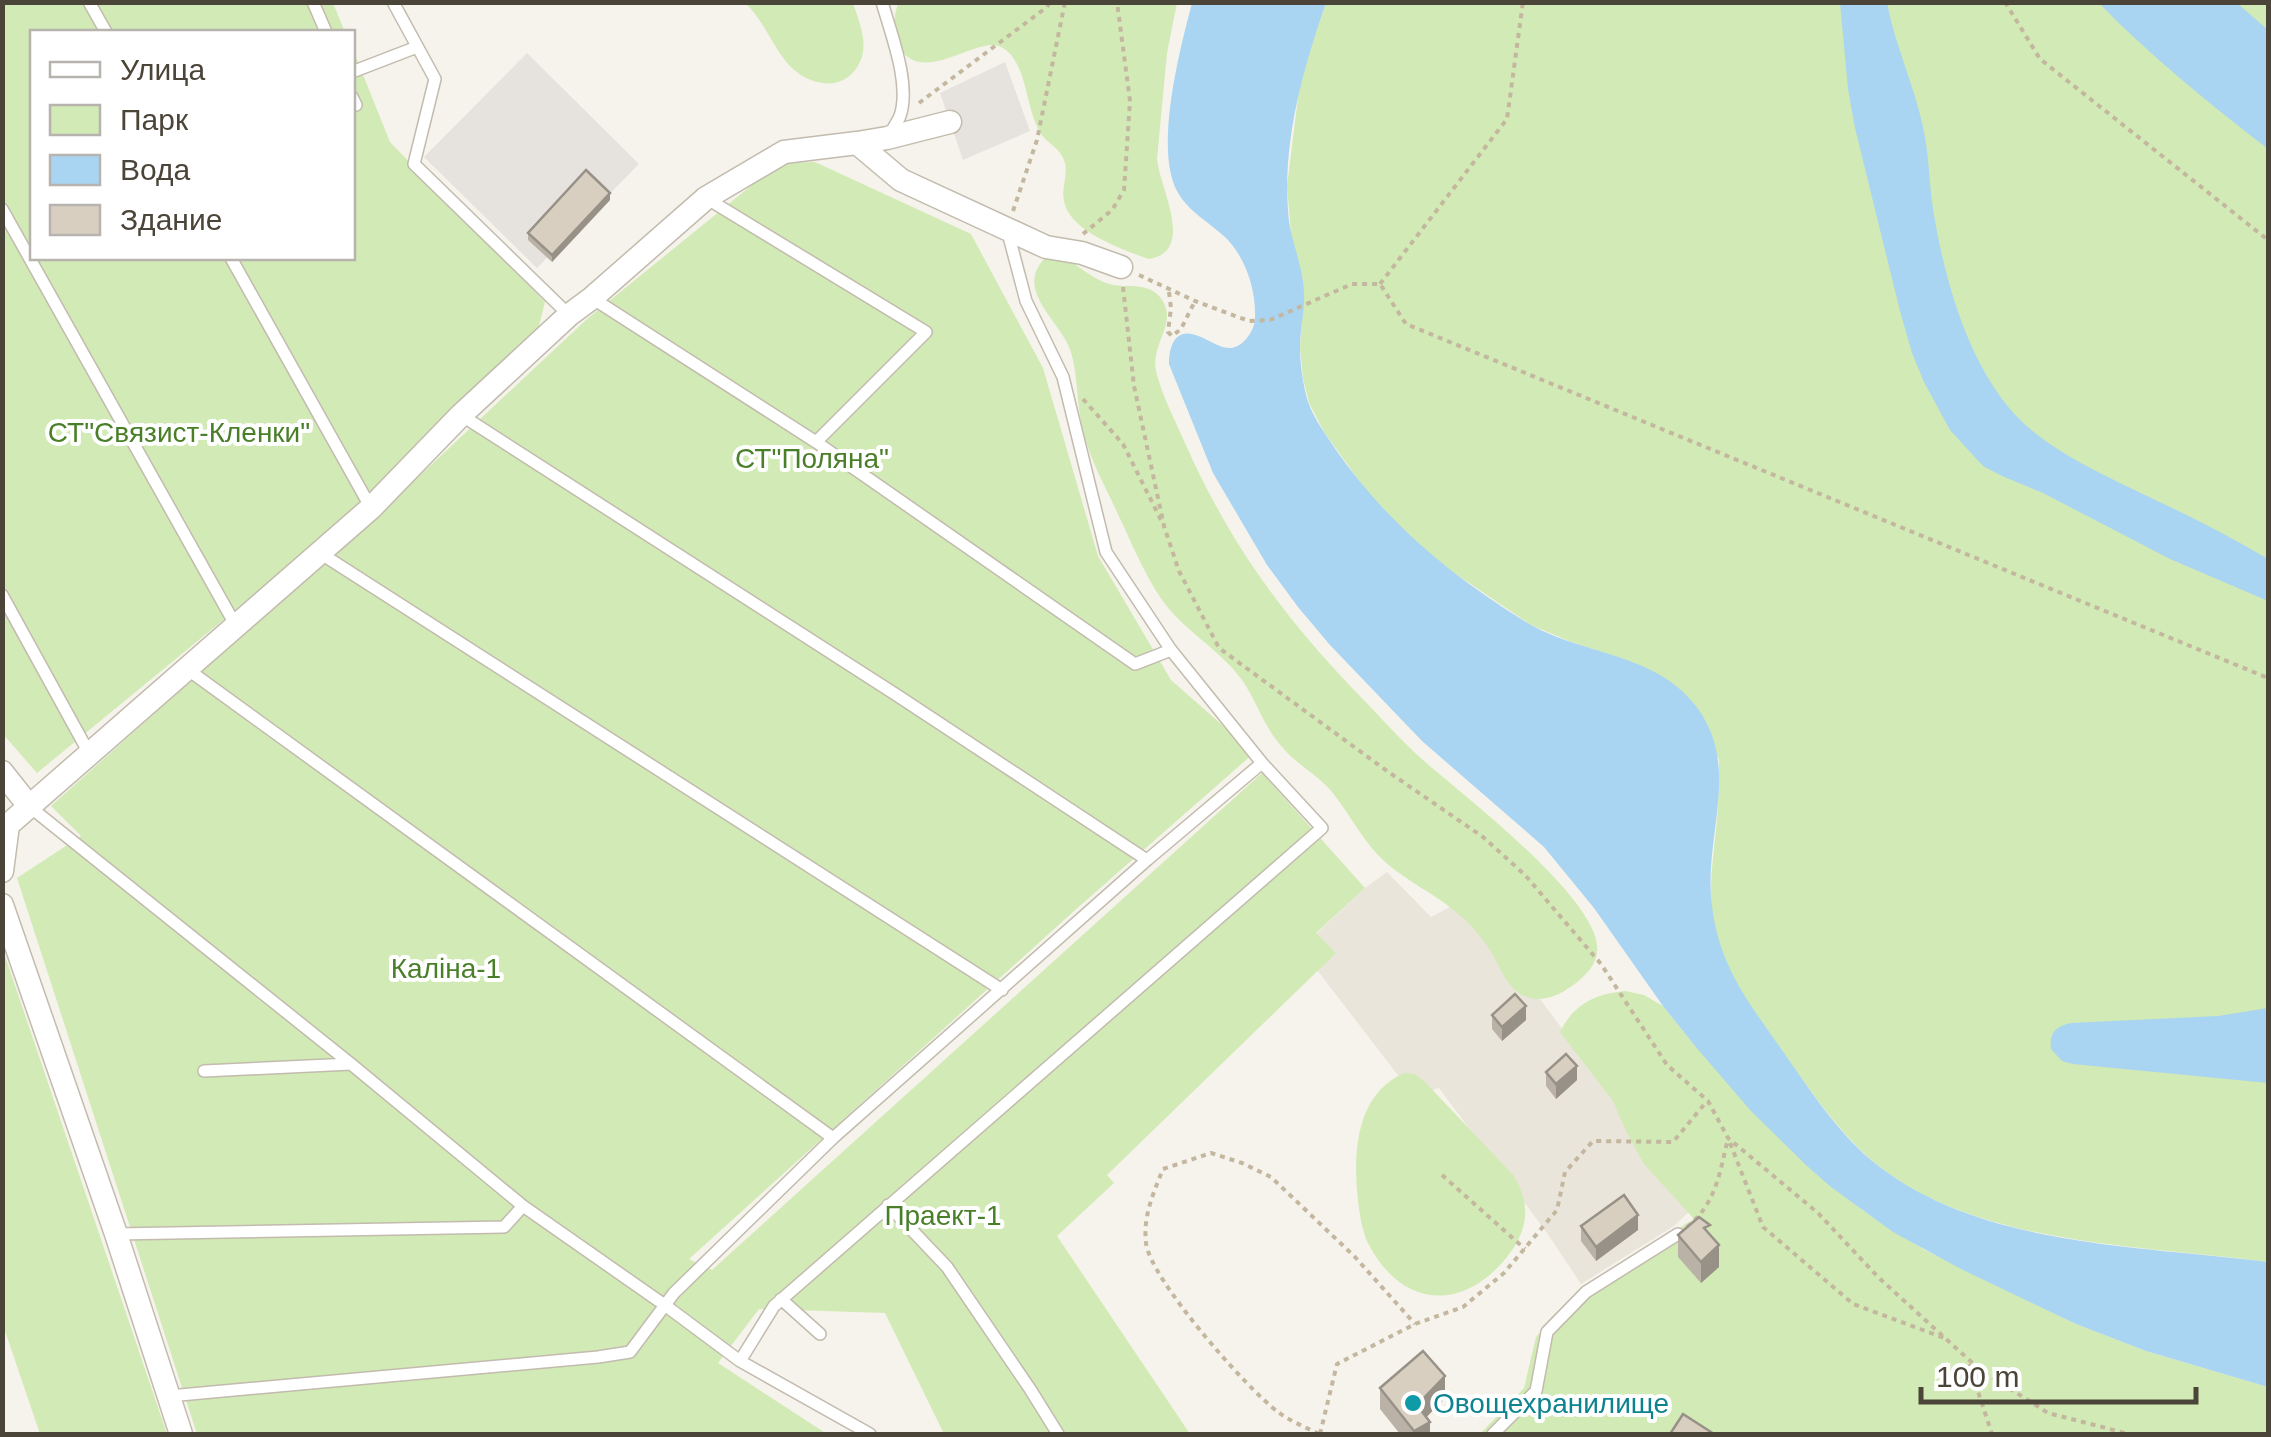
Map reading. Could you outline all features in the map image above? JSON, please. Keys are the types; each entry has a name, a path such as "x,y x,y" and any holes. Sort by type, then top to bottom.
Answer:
{"street":[{"path":"2,871 8,825 320,553 569,315 706,198 784,152 857,143 893,128 950,122"},
{"path":"857,143 900,180 1034,243 1082,253 1121,267"},
{"path":"2,772 29,806"},
{"path":"2,904 181,1434"}],"lane":[{"path":"90,2 105,30"},
{"path":"313,2 325,30"},
{"path":"393,2 435,79 414,164 569,315"},
{"path":"882,2 900,70 902,104 893,128"},
{"path":"355,71 417,47"},
{"path":"706,198 926,332 816,442"},
{"path":"2,209 30,259"},
{"path":"740,1361 774,1306 1322,828 1262,763 1171,650 1106,552 1064,377 1026,301 1007,228"},
{"path":"31,260 236,626"},
{"path":"232,260 370,508"},
{"path":"592,298 816,442 1135,664 1171,650"},
{"path":"461,416 1147,860"},
{"path":"320,553 1002,990"},
{"path":"2,595 89,753"},
{"path":"187,669 833,1138"},
{"path":"169,1396 630,1352 674,1293 833,1138 1262,763"},
{"path":"29,806 523,1206 740,1361 855,1430 870,1434"},
{"path":"204,1071 351,1064"},
{"path":"888,1205 947,1267 1058,1434"},
{"path":"116,1234 504,1227 523,1206"},
{"path":"1493,1434 1536,1391 1547,1332 1586,1292 1678,1234"},
{"path":"782,1300 820,1334"}],"path":[{"path":"893,128 1050,2"},
{"path":"1007,228 1037,140 1065,2"},
{"path":"1056,250 1078,238 1112,210 1124,190 1130,101 1117,2"},
{"path":"1380,284 1507,119 1523,2"},
{"path":"2005,2 2040,58 2268,240"},
{"path":"1121,267 1240,318 1270,320 1352,284 1380,284"},
{"path":"1121,267 1134,386 1164,526 1179,571 1219,648 1387,772 1484,837 1524,874 1601,964 1667,1065 1708,1100 1728,1138 1763,1226 1854,1304 1946,1339"},
{"path":"1380,284 1406,324 2268,678"},
{"path":"1168,290 1171,308 1167,329 1172,336 1182,329 1194,301"},
{"path":"1064,377 1123,444 1164,526"},
{"path":"1415,1324 1354,1256 1271,1177 1210,1154 1163,1168 1146,1212 1146,1247 1160,1274 1236,1374 1279,1413 1319,1434 1337,1364 1415,1324 1463,1307 1504,1273 1556,1210 1564,1172 1593,1142 1673,1142 1708,1100"},
{"path":"1678,1234 1701,1216 1717,1184 1728,1138"},
{"path":"1728,1138 1818,1213 1878,1277 1978,1369 2048,1413 2129,1434"},
{"path":"1442,1175 1525,1248"},
{"path":"1968,1359 1992,1434"}],"shaded area":[{"path":"527,53 639,164 537,268 424,157"},
{"path":"1005,62 1030,131 963,160 940,93"},
{"path":"1387,872 1431,917 1465,899 1695,1206 1674,1226 1581,1284 1439,1088 1414,1096 1317,970 1336,953 1316,934"}],"green space":[{"name":"СТ\"Связист-Кленки\"","path":"2,3 333,3 344,30 30,30 30,260 355,260 355,55 390,142 545,302 539,326 358,509 37,773 2,733"},
{"path":"745,3 853,3 863,36 860,61 853,73 841,81 808,79 786,62"},
{"path":"898,3 1177,3 1167,53 1157,159 1173,232 1163,254 1149,259 1112,245 1086,230 1068,212 1063,196 1063,158 1038,129 1019,68 1007,51 991,45 942,60 918,62 908,57 896,42"},
{"path":"1326,3 2268,3 2268,1262 2059,1237 1956,1209 1910,1187 1869,1158 1815,1097 1744,995 1719,945 1711,886 1719,759 1635,663 1531,625 1441,564 1371,497 1324,432 1309,403 1300,347 1304,292 1291,233 1287,186 1299,90"},
{"path":"815,162 971,234 1043,368 1098,556 1171,680 1254,753 689,1259 712,1270 1262,773 1365,888 1316,933 1336,953 1107,1175 1114,1183 1057,1236 1190,1434 944,1434 885,1313 759,1309 718,1363 827,1434 197,1434 17,878 81,836 51,806 399,495 587,319 779,163"},
{"path":"1064,257 1106,283 1141,287 1160,297 1167,315 1156,371 1202,478 1238,544 1303,633 1355,691 1414,752 1526,850 1578,906 1593,931 1597,952 1590,969 1573,985 1541,999 1515,990 1468,923 1378,855 1332,792 1276,739 1233,669 1160,597 1091,456 1082,427 1071,352 1037,294 1034,282 1045,258"},
{"path":"3,950 167,1434 40,1434 3,1325"},
{"path":"1625,991 1644,995 1663,1006 1695,1046 1862,1210 1925,1250 2076,1324 2146,1351 2268,1387 2268,1434 1480,1434 1524,1388 1536,1337 1572,1298 1605,1273 1694,1219 1644,1164 1613,1101 1560,1032 1586,1002"},
{"path":"1404,1073 1415,1074 1425,1082 1514,1176 1523,1196 1524,1224 1510,1253 1493,1272 1456,1293 1418,1292 1400,1282 1383,1267 1369,1245 1362,1223 1356,1164 1361,1128 1375,1096"}],"water":[{"path":"1192,3 1326,3 1296,105 1287,183 1289,220 1303,282 1300,354 1311,408 1336,450 1376,501 1422,546 1472,586 1546,633 1655,672 1691,700 1707,723 1719,770 1711,896 1719,941 1746,998 1824,1109 1871,1160 1913,1189 1960,1211 2061,1238 2268,1262 2268,1387 2146,1351 2076,1324 1893,1232 1831,1187 1751,1111 1695,1046 1544,847 1422,741 1298,607 1267,565 1213,473 1169,364 1171,347 1180,335 1192,334 1233,348 1247,338 1255,320 1252,286 1240,256 1182,198 1171,172 1171,98"},
{"path":"1840,3 1887,3 1923,127 1945,269 1965,331 1995,388 2013,413 2061,452 2268,559 2268,601 2170,559 1983,466 1950,430 1924,382 1900,311 1855,128"},
{"path":"2099,3 2237,3 2268,30 2268,149 2160,61"},
{"path":"2268,1008 2268,1083 2073,1064 2062,1061 2051,1049 2055,1031 2071,1023 2218,1016"}],"building":[{"path":"586,170 610,193 552,255 528,233"},
{"path":"1515,994 1526,1006 1502,1027 1492,1015"},
{"path":"1566,1054 1577,1066 1556,1084 1546,1072"},
{"path":"1624,1195 1638,1215 1596,1247 1581,1226"},
{"path":"1699,1217 1710,1225 1704,1228 1719,1245 1701,1262 1678,1235"},
{"path":"1423,1351 1445,1376 1417,1405 1430,1422 1414,1431 1380,1388"},
{"path":"1683,1414 1714,1434 1670,1434"}],"place":[{"name":"Овощехранилище","path":"1413,1403"}],"park label":[{"name":"СТ\"Поляна\"","path":"812,458"},
{"name":"Каліна-1","path":"446,968"},
{"name":"Праект-1","path":"943,1215"}]}
